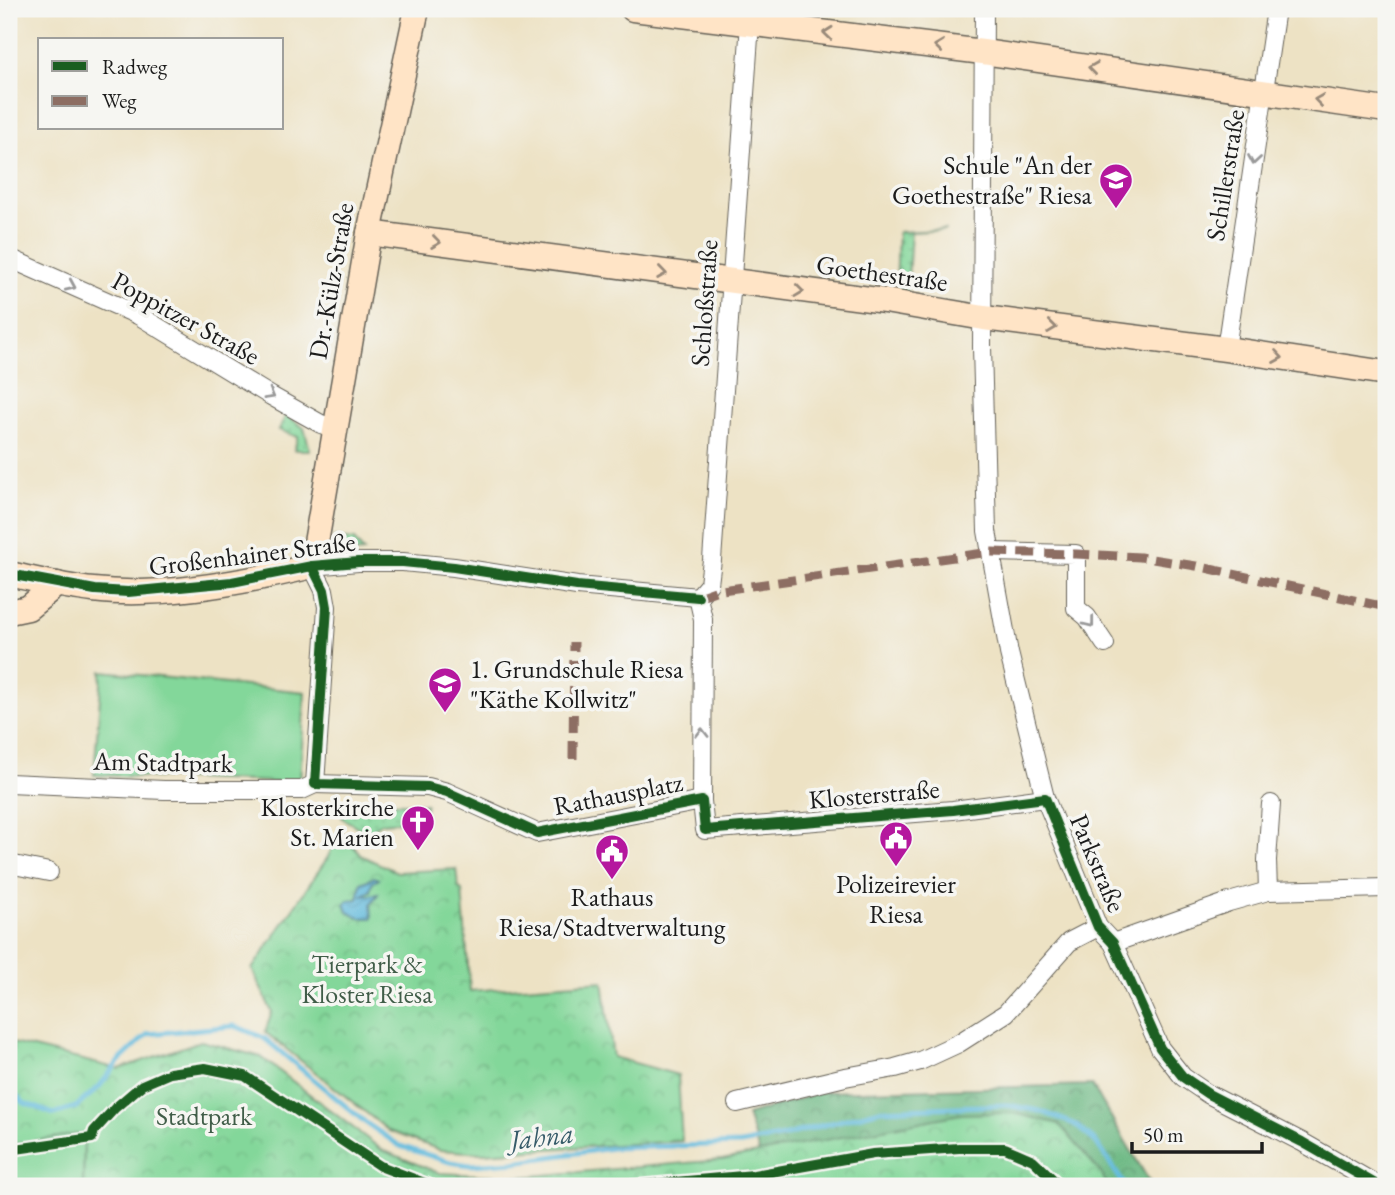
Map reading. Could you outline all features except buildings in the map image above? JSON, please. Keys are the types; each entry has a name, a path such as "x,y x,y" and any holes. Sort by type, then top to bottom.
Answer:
{"main road":[{"name":"Dr.-Külz-Straße","path":"312,566 369,233 417,9"},
{"path":"633,9 750,16 1386,110"},
{"name":"Goethestraße","path":"369,233 885,301 984,318 1386,373"},
{"name":"Großenhainer Straße","path":"9,574 95,590 168,590 273,576 312,566"},
{"path":"9,612 29,608 57,584"}],"street":[{"name":"Parkstraße","path":"984,9 983,436 987,531 1009,653 1045,798 1098,927 1113,943 1160,1048 1182,1077 1208,1094 1380,1186"},
{"name":"Schillerstraße","path":"1226,349 1276,9"},
{"name":"Schloßstraße","path":"698,597 709,584 712,560 750,16"},
{"name":"Poppitzer Straße","path":"9,258 138,315 271,396 334,429"},
{"path":"990,552 1076,554 1076,608 1087,617 1105,644"},
{"name":"Großenhainer Straße","path":"312,566 402,562 454,567 577,586 698,597"},
{"path":"312,566 324,590 327,607 315,784"},
{"name":"Rathausplatz","path":"698,597 703,619 702,802 705,830"},
{"name":"Am Stadtpark","path":"9,783 164,790 302,790 315,784"},
{"name":"Rathausplatz","path":"315,784 428,787 456,796 537,833 702,802"},
{"name":"Klosterstraße","path":"705,830 953,810 1045,798"},
{"path":"1268,891 1271,804"},
{"path":"9,864 49,872"},
{"path":"1113,943 1228,902 1268,891 1386,888"},
{"name":"Parkstraße","path":"737,1103 845,1076 895,1068 920,1061 959,1043 1006,1013 1069,942 1098,927"}],"green space":[{"path":"946,230 911,232 907,295 896,292 898,232"},
{"path":"286,415 304,428 310,450 294,450 298,437 279,430"},
{"path":"334,538 354,540 364,552 343,554 335,547"},
{"path":"102,671 305,692 300,783 94,775"},
{"path":"342,801 426,804 424,811 405,811 404,821 381,823 368,833 342,818"},
{"name":"Tierpark & Kloster Riesa","path":"340,831 362,856 397,872 456,869 458,887 462,890 470,991 603,981 613,1057 678,1075 682,1141 481,1153 440,1150 389,1131 265,1032 272,1012 252,969 328,857"},
{"name":"Stadtpark","path":"201,1041 261,1057 382,1150 439,1173 520,1177 722,1160 961,1114 1013,1113 1059,1124 1101,1173 1108,1186 83,1186 84,1134 9,1145 9,1042 119,1069"},
{"path":"1092,1085 1152,1186 767,1186 768,1180 747,1115 822,1092"},
{"path":"84,1133 83,1186 9,1186 9,1145"}],"water":[{"path":"374,877 379,879 372,883 370,891 361,896 378,894 371,904 372,918 360,918 348,912 345,903 358,899 361,883"}],"waterway":[{"name":"Jahna","path":"9,1089 24,1103 54,1114 76,1107 99,1087 119,1061 148,1034 235,1026 264,1038 366,1123 400,1146 450,1162 470,1165 514,1162 612,1148 741,1144 779,1137 880,1110 1007,1105 1040,1111 1074,1124 1096,1142 1125,1186"}],"marked path":[{"path":"698,597 715,591 990,552 1140,557 1196,566 1386,607"},
{"path":"573,759 574,642"}],"cycle path":[{"path":"9,574 95,590 128,592 232,582 312,566 403,562 577,586 698,597"},
{"path":"312,566 324,590 327,607 315,784 428,787 447,792 537,833 702,801 705,830 953,810 1045,798 1098,927 1113,943 1160,1048 1183,1077 1208,1094 1302,1142 1379,1186"},
{"path":"9,1150 92,1138 94,1131 115,1108 142,1085 170,1073 205,1068 245,1076 380,1166 432,1186"},
{"path":"630,1186 754,1175 873,1154 959,1148 1005,1148 1033,1160 1060,1186"}],"place":[{"name":"Schule \"An der Goethestraße\" Riesa","path":"1116,210"},
{"name":"1. Grundschule Riesa \"Käthe Kollwitz\"","path":"445,714"},
{"name":"Klosterkirche St. Marien","path":"418,852"},
{"name":"Polizeirevier Riesa","path":"896,868"},
{"name":"Rathaus Riesa/Stadtverwaltung","path":"612,881"}]}
